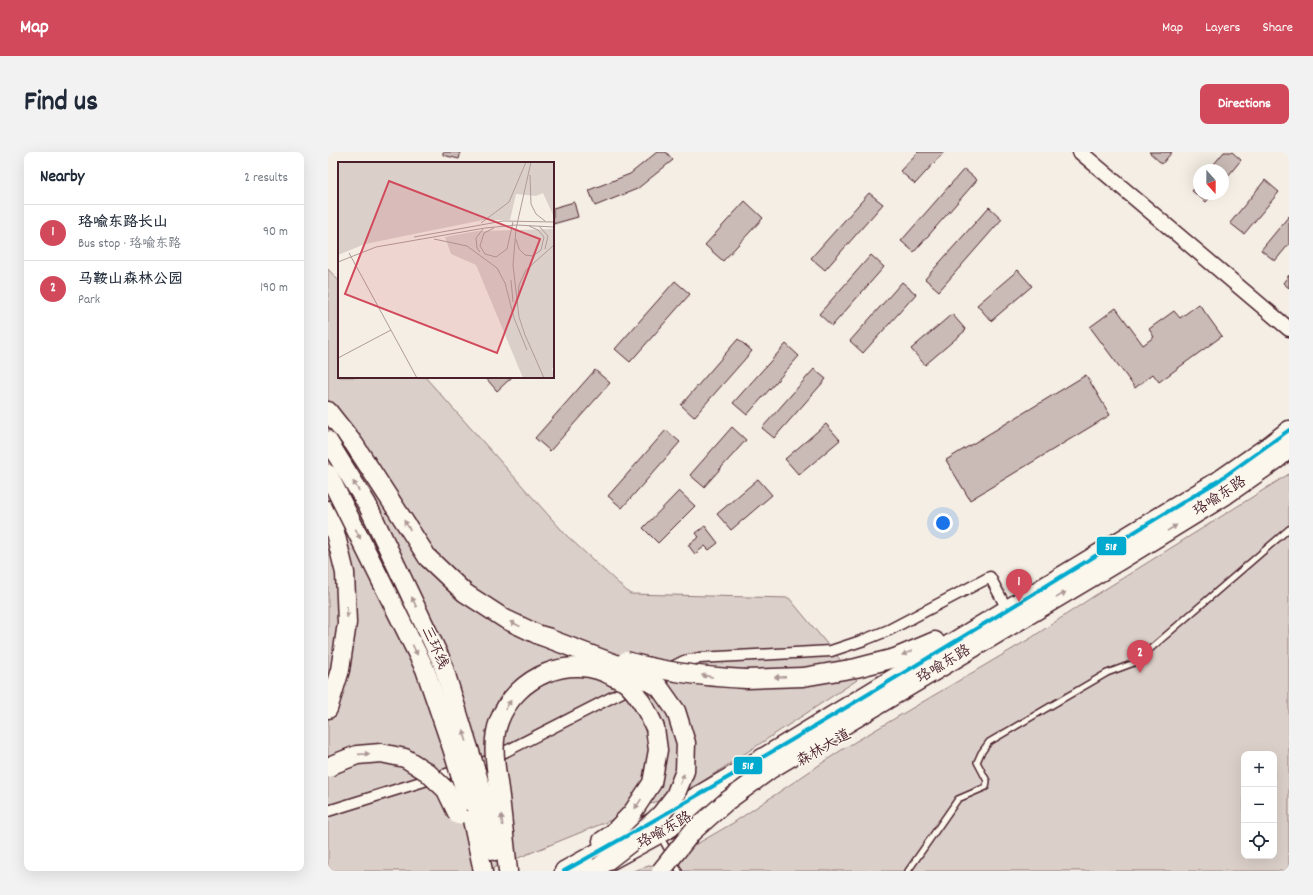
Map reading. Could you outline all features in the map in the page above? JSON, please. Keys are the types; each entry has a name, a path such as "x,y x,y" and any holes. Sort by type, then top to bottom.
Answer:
{"highway":[{"path":"328,411 354,444 428,558 465,593 505,619 539,635 621,666 659,686 676,711 686,743 685,771 675,796 661,814 601,870"},
{"name":"珞喻东路","path":"1007,609 1218,481 1289,430"},
{"name":"三环线","path":"328,440 367,504 442,662 485,800 499,871"},
{"name":"珞喻东路","path":"601,870 1119,561 1226,495 1276,460 1289,449"},
{"name":"三环线","path":"328,474 425,669 452,748 463,786 482,871"},
{"path":"328,510 332,520 345,573 347,623 340,670 328,709"},
{"path":"539,635 646,666 721,678 746,679 803,676 856,668 895,658 1007,609"},
{"name":"森林大道","path":"564,871 660,818 1007,609"},
{"name":"森林大道","path":"601,870 664,843 857,730 990,648 1028,615"},
{"path":"508,871 494,746 498,722 508,704 520,688 535,677 560,668 579,666 604,671 627,684 646,707 655,728 658,750 652,783 632,813 611,835 557,871"},
{"path":"328,768 357,755 381,753 406,758 427,772 446,790 458,815 473,871"},
{"path":"661,871 692,832 727,801 768,771"}],"main road":[{"path":"1080,152 1289,329"}],"street":[{"path":"328,811 485,762 684,661 699,658 831,651 889,630 990,577 1007,609"}],"lane":[{"path":"908,871 958,799 986,787 987,781 977,762 981,753 989,742 1107,673 1134,663 1289,529"},
{"path":"664,843 679,871"}],"shaded area":[{"path":"328,269 338,280 338,378 426,378 567,536 630,594 789,598 857,680 697,785 486,871 328,871"},
{"path":"1289,474 1289,871 633,871 684,855 683,852 733,823 843,749 1031,638 1091,598"}],"building":[{"path":"443,152 461,152 459,159 443,155"},
{"path":"657,152 666,152 673,160 637,189 595,206 589,190 630,174"},
{"path":"918,152 944,152 915,184 900,171"},
{"path":"1149,152 1172,152 1162,164"},
{"path":"1224,152 1232,152 1241,160 1229,175 1229,164 1214,164"},
{"path":"964,169 977,180 914,252 901,241"},
{"path":"1265,180 1279,192 1244,234 1230,223"},
{"path":"869,193 883,204 825,270 811,258"},
{"path":"745,201 763,218 723,261 705,245"},
{"path":"574,202 578,217 554,224 554,208"},
{"path":"989,207 1002,219 939,291 925,279"},
{"path":"1289,216 1289,244 1275,261 1261,250"},
{"path":"871,255 884,267 832,326 819,314"},
{"path":"1018,270 1032,286 991,321 977,305"},
{"path":"1289,275 1289,288 1283,283"},
{"path":"675,281 690,294 630,362 615,349"},
{"path":"902,282 916,294 863,353 850,341"},
{"path":"1199,304 1222,336 1159,382 1153,374 1135,388 1090,327 1116,308 1143,345 1154,337 1149,329 1174,311 1180,318"},
{"path":"952,314 966,330 925,365 911,349"},
{"path":"738,339 752,351 694,417 681,405"},
{"path":"786,344 799,356 747,415 733,403"},
{"path":"814,369 826,379 774,438 762,428"},
{"path":"595,370 610,383 550,451 535,438"},
{"path":"1086,375 1110,415 970,500 946,460"},
{"path":"486,378 511,378 497,391"},
{"path":"826,424 840,440 799,475 785,459"},
{"path":"732,427 746,440 704,487 690,475"},
{"path":"666,430 680,442 622,508 608,496"},
{"path":"758,479 772,495 731,530 717,514"},
{"path":"679,491 695,506 658,543 643,528"},
{"path":"705,526 718,543 709,550 705,546 695,554 688,545 699,537 696,533"}],"transit line":[{"name":"518","path":"564,871 729,777 974,630 1218,481 1289,430"}],"place":[{"name":"珞喻东路长山","path":"1019,602"},
{"name":"马鞍山森林公园","path":"1140,673"}]}
